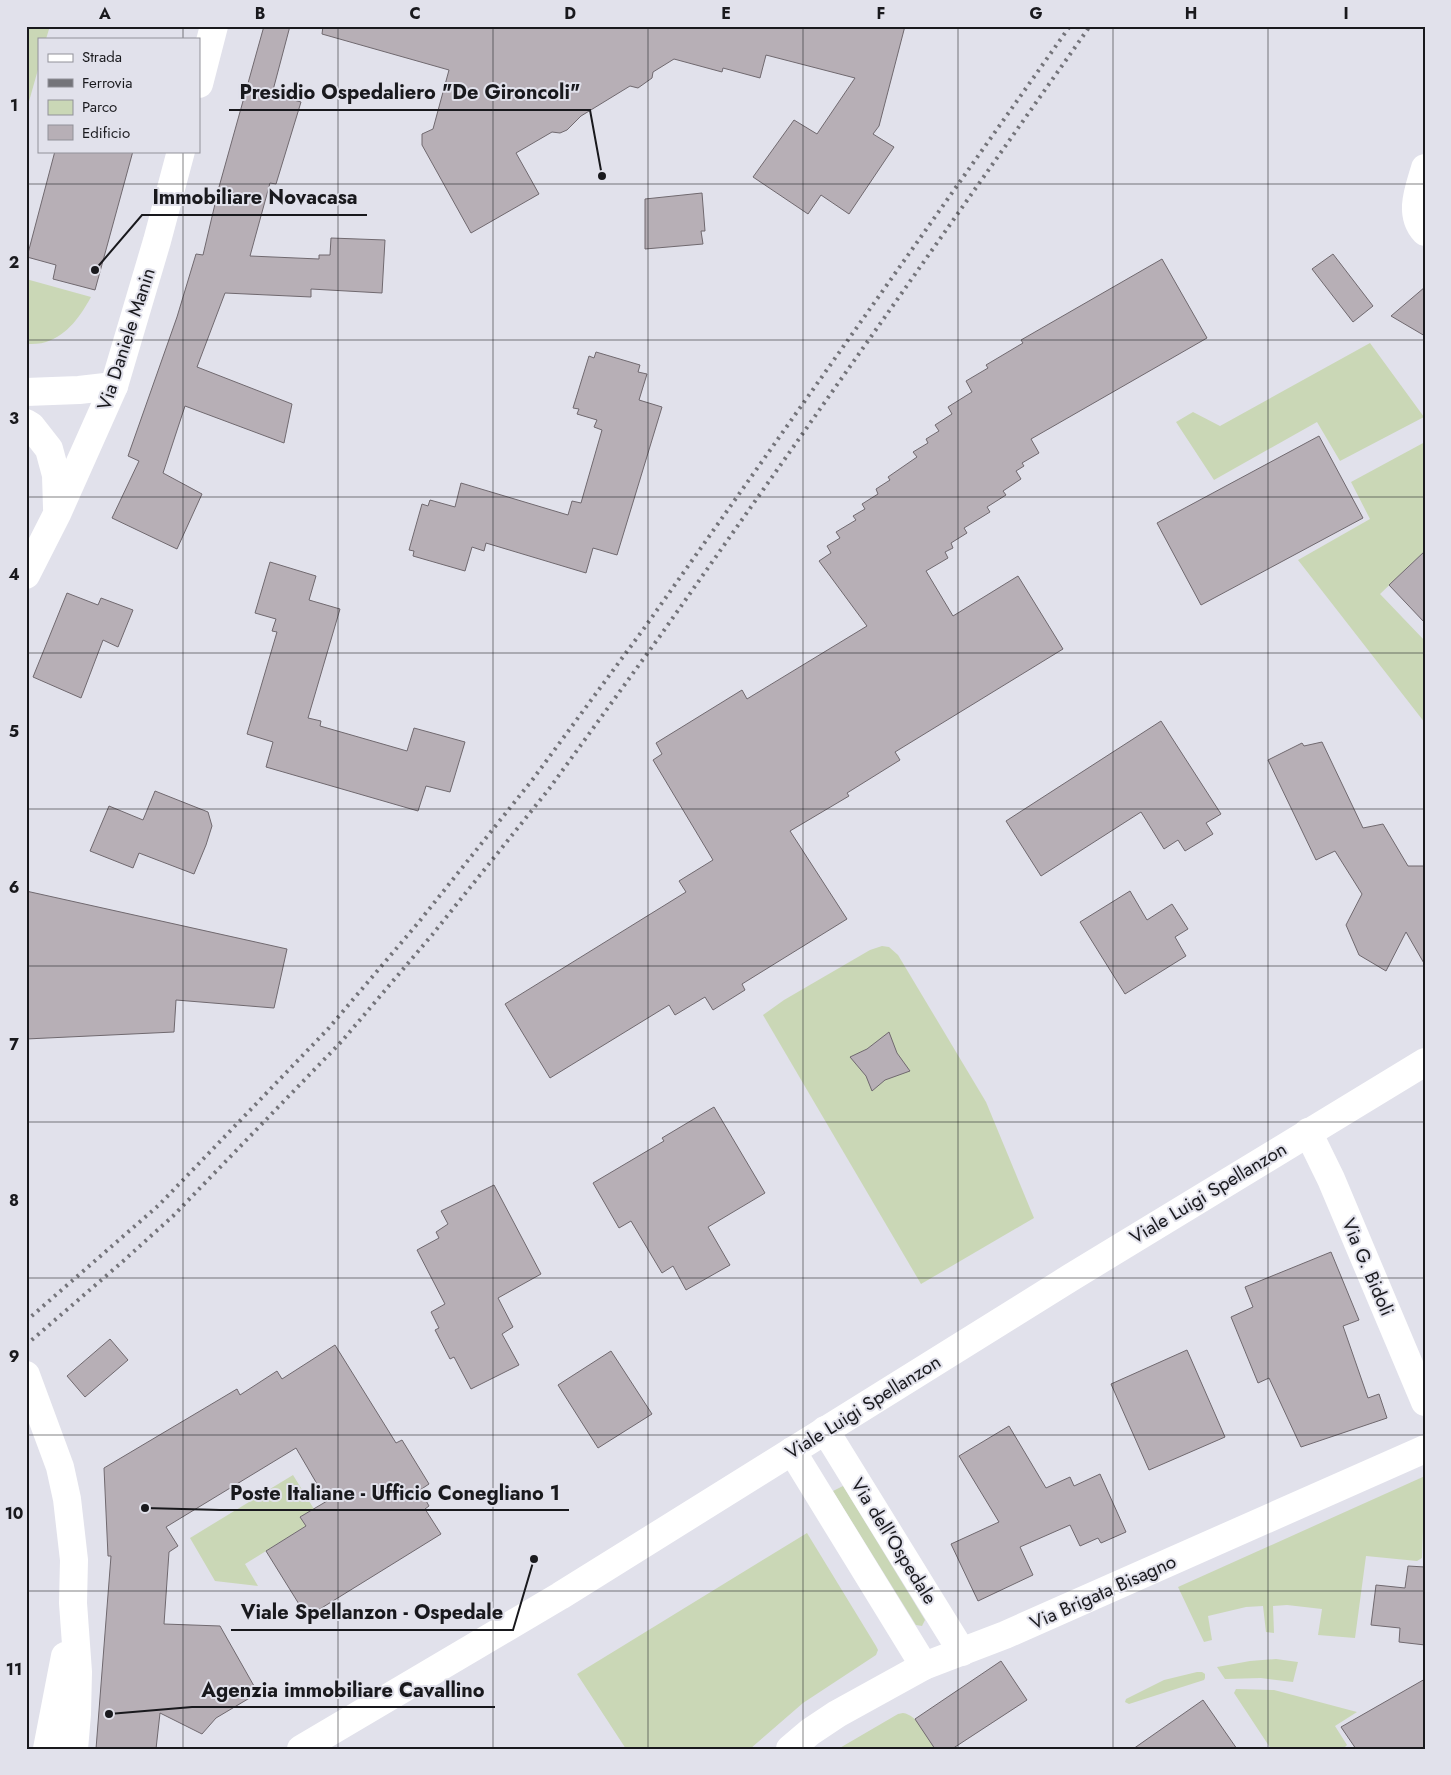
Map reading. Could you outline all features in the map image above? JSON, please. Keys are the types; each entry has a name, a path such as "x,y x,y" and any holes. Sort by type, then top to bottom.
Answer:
{"street":[{"path":"200,80 214,26"},
{"name":"Via Daniele Manin","path":"26,574 57,514 114,386 157,241 181,152"},
{"path":"1425,168 1416,203 1415,217 1425,232"},
{"path":"26,392 79,390 114,386"},
{"path":"26,423 31,426 49,449 56,475 57,514"},
{"name":"Viale Luigi Spellanzon","path":"301,1749 560,1596 825,1430 1308,1132 1425,1062"},
{"name":"Via G. Bidoli","path":"1308,1132 1335,1188 1425,1402"},
{"path":"26,1375 60,1467 67,1499 74,1560 73,1603 78,1672 74,1749"},
{"name":"Via dell'Ospedale","path":"825,1430 962,1652"},
{"name":"Via Brigata Bisagno","path":"790,1749 810,1732 837,1714 924,1666 1005,1636 1425,1449"},
{"name":"Via dell'Ospedale","path":"792,1451 924,1666"},
{"path":"45,1742 62,1673 73,1603"}],"green space":[{"path":"26,26 50,26 46,38 38,38 38,70 26,112"},
{"path":"26,279 91,297 73,324 61,335 44,343 26,344"},
{"path":"1370,343 1424,417 1340,461 1317,422 1214,480 1176,422 1193,412 1220,426"},
{"path":"1425,442 1425,551 1380,594 1425,641 1425,723 1298,560 1370,519 1351,482"},
{"path":"882,946 889,947 898,955 986,1102 1034,1218 921,1284 763,1015 784,1000 870,950"},
{"path":"293,1475 314,1509 300,1517 306,1526 245,1564 258,1586 215,1581 190,1538"},
{"path":"1425,1476 1422,1558 1417,1561 1366,1556 1355,1638 1318,1635 1322,1609 1287,1605 1273,1606 1274,1633 1266,1632 1263,1606 1246,1607 1208,1616 1212,1640 1204,1642 1178,1587"},
{"path":"843,1486 925,1620 922,1626 916,1625 833,1491"},
{"path":"807,1533 876,1646 878,1650 876,1655 803,1703 750,1749 626,1749 577,1674"},
{"path":"1276,1659 1298,1662 1293,1682 1261,1678 1225,1679 1217,1667 1250,1661"},
{"path":"1197,1672 1205,1674 1204,1680 1129,1704 1125,1702 1126,1699 1164,1680"},
{"path":"1236,1689 1274,1690 1357,1712 1335,1726 1347,1745 1343,1749 1271,1749 1234,1693"},
{"path":"903,1713 918,1722 935,1749 838,1749 898,1714"}],"building":[{"path":"264,26 290,26 272,94 301,102 276,184 270,183 250,256 319,259 319,255 330,255 331,238 385,240 382,293 311,289 311,297 225,293 197,367 292,404 284,443 185,406 163,473 202,494 177,549 112,518 139,461 128,456 177,317 196,254 203,255 219,187"},
{"path":"323,26 905,26 879,126 873,134 894,147 849,214 821,195 808,214 753,177 794,120 817,134 855,78 766,55 760,78 723,68 722,72 674,59 653,72 652,78 638,88 630,86 581,116 567,130 560,133 552,132 516,153 539,194 471,233 422,145 422,134 433,129 449,70 322,34"},
{"path":"55,152 133,152 95,290 53,279 56,265 27,257"},
{"path":"702,193 705,231 701,231 703,244 645,249 645,199"},
{"path":"1333,254 1373,306 1353,322 1312,269"},
{"path":"1162,259 1207,338 1031,439 1039,453 1022,463 1024,466 1016,471 1021,479 1003,491 1006,495 987,507 990,512 964,528 967,533 951,543 953,548 945,552 948,558 926,571 953,616 1018,576 1063,649 895,752 900,760 847,793 849,796 790,831 847,919 742,984 745,990 713,1010 705,997 675,1015 669,1005 550,1078 505,1004 686,892 679,881 713,860 653,760 662,754 656,743 742,690 747,699 867,626 819,561 831,553 827,546 840,538 836,532 856,520 853,516 865,509 862,504 878,494 876,489 890,480 888,477 917,457 913,452 928,443 926,439 939,431 935,425 952,414 948,407 972,392 966,381 988,368 986,365 1023,343 1021,340"},
{"path":"1425,287 1425,336 1391,316"},
{"path":"596,352 640,365 638,372 647,374 639,400 662,407 617,555 593,548 586,573 486,543 484,551 472,547 465,571 413,556 414,551 409,550 422,504 428,506 430,500 455,507 461,483 568,515 572,501 581,503 602,430 594,427 597,420 577,414 579,409 573,408 589,356 594,358"},
{"path":"1319,436 1363,518 1201,605 1157,523"},
{"path":"1425,551 1425,623 1389,585"},
{"path":"270,562 316,576 309,600 340,609 308,718 321,721 320,726 407,751 414,728 465,742 450,792 426,786 418,811 266,767 273,742 247,734 277,632 272,631 276,619 255,613"},
{"path":"67,593 98,605 101,598 133,610 118,647 103,640 81,698 33,677"},
{"path":"1161,721 1221,814 1206,823 1213,834 1185,851 1178,840 1164,849 1141,812 1041,876 1006,821"},
{"path":"1322,742 1363,828 1383,824 1408,866 1425,866 1425,965 1406,932 1386,971 1359,955 1346,925 1362,894 1335,851 1316,860 1268,760 1302,743 1304,746"},
{"path":"155,791 208,812 212,826 194,874 139,853 133,868 90,851 109,806 143,820"},
{"path":"26,891 287,949 274,1008 176,1000 174,1032 26,1039"},
{"path":"1130,891 1147,920 1172,904 1188,929 1175,937 1186,956 1125,994 1080,922"},
{"path":"889,1032 897,1053 910,1071 885,1080 872,1091 866,1076 850,1057 867,1049"},
{"path":"714,1107 765,1193 708,1227 730,1265 686,1290 673,1266 662,1273 631,1221 619,1228 593,1183 664,1141 662,1138"},
{"path":"494,1185 541,1274 498,1298 513,1327 502,1334 519,1365 471,1389 454,1357 450,1359 435,1330 439,1328 431,1312 445,1304 417,1250 439,1238 436,1232 448,1224 441,1211"},
{"path":"1331,1252 1359,1320 1343,1326 1368,1398 1379,1394 1387,1418 1301,1447 1269,1378 1258,1383 1231,1317 1253,1307 1245,1287"},
{"path":"110,1339 128,1360 85,1397 67,1376"},
{"path":"335,1345 396,1443 402,1440 429,1484 420,1490 429,1506 425,1509 441,1534 307,1617 266,1551 306,1526 300,1517 327,1501 296,1448 166,1527 178,1546 169,1552 164,1624 220,1626 258,1693 216,1718 202,1734 160,1713 156,1749 96,1749 111,1556 108,1556 104,1468 237,1389 240,1395 277,1371 282,1379"},
{"path":"1187,1350 1225,1437 1149,1470 1111,1384"},
{"path":"611,1351 652,1414 598,1448 558,1385"},
{"path":"1009,1426 1046,1488 1070,1477 1074,1486 1100,1474 1126,1532 1101,1543 1098,1538 1080,1546 1070,1525 1020,1547 1033,1575 978,1601 951,1544 999,1522 959,1456"},
{"path":"1408,1566 1425,1567 1425,1645 1399,1642 1400,1628 1371,1625 1376,1585 1405,1588"},
{"path":"1001,1661 1027,1700 952,1749 935,1749 915,1719"},
{"path":"1425,1679 1425,1749 1356,1749 1341,1727"},
{"path":"1203,1700 1237,1749 1133,1749"}],"railway":[{"path":"26,1321 159,1205 328,1029 418,923 533,779 645,627 1070,26"},
{"path":"26,1345 173,1216 342,1041 432,935 549,789 660,636 1090,26"}],"place":[{"name":"Presidio Ospedaliero \"De Gironcoli\"","path":"602,176"},
{"name":"Immobiliare Novacasa","path":"95,270"},
{"name":"Poste Italiane - Ufficio Conegliano 1","path":"145,1508"},
{"name":"Viale Spellanzon - Ospedale","path":"534,1559"},
{"name":"Agenzia immobiliare Cavallino","path":"109,1714"}]}
